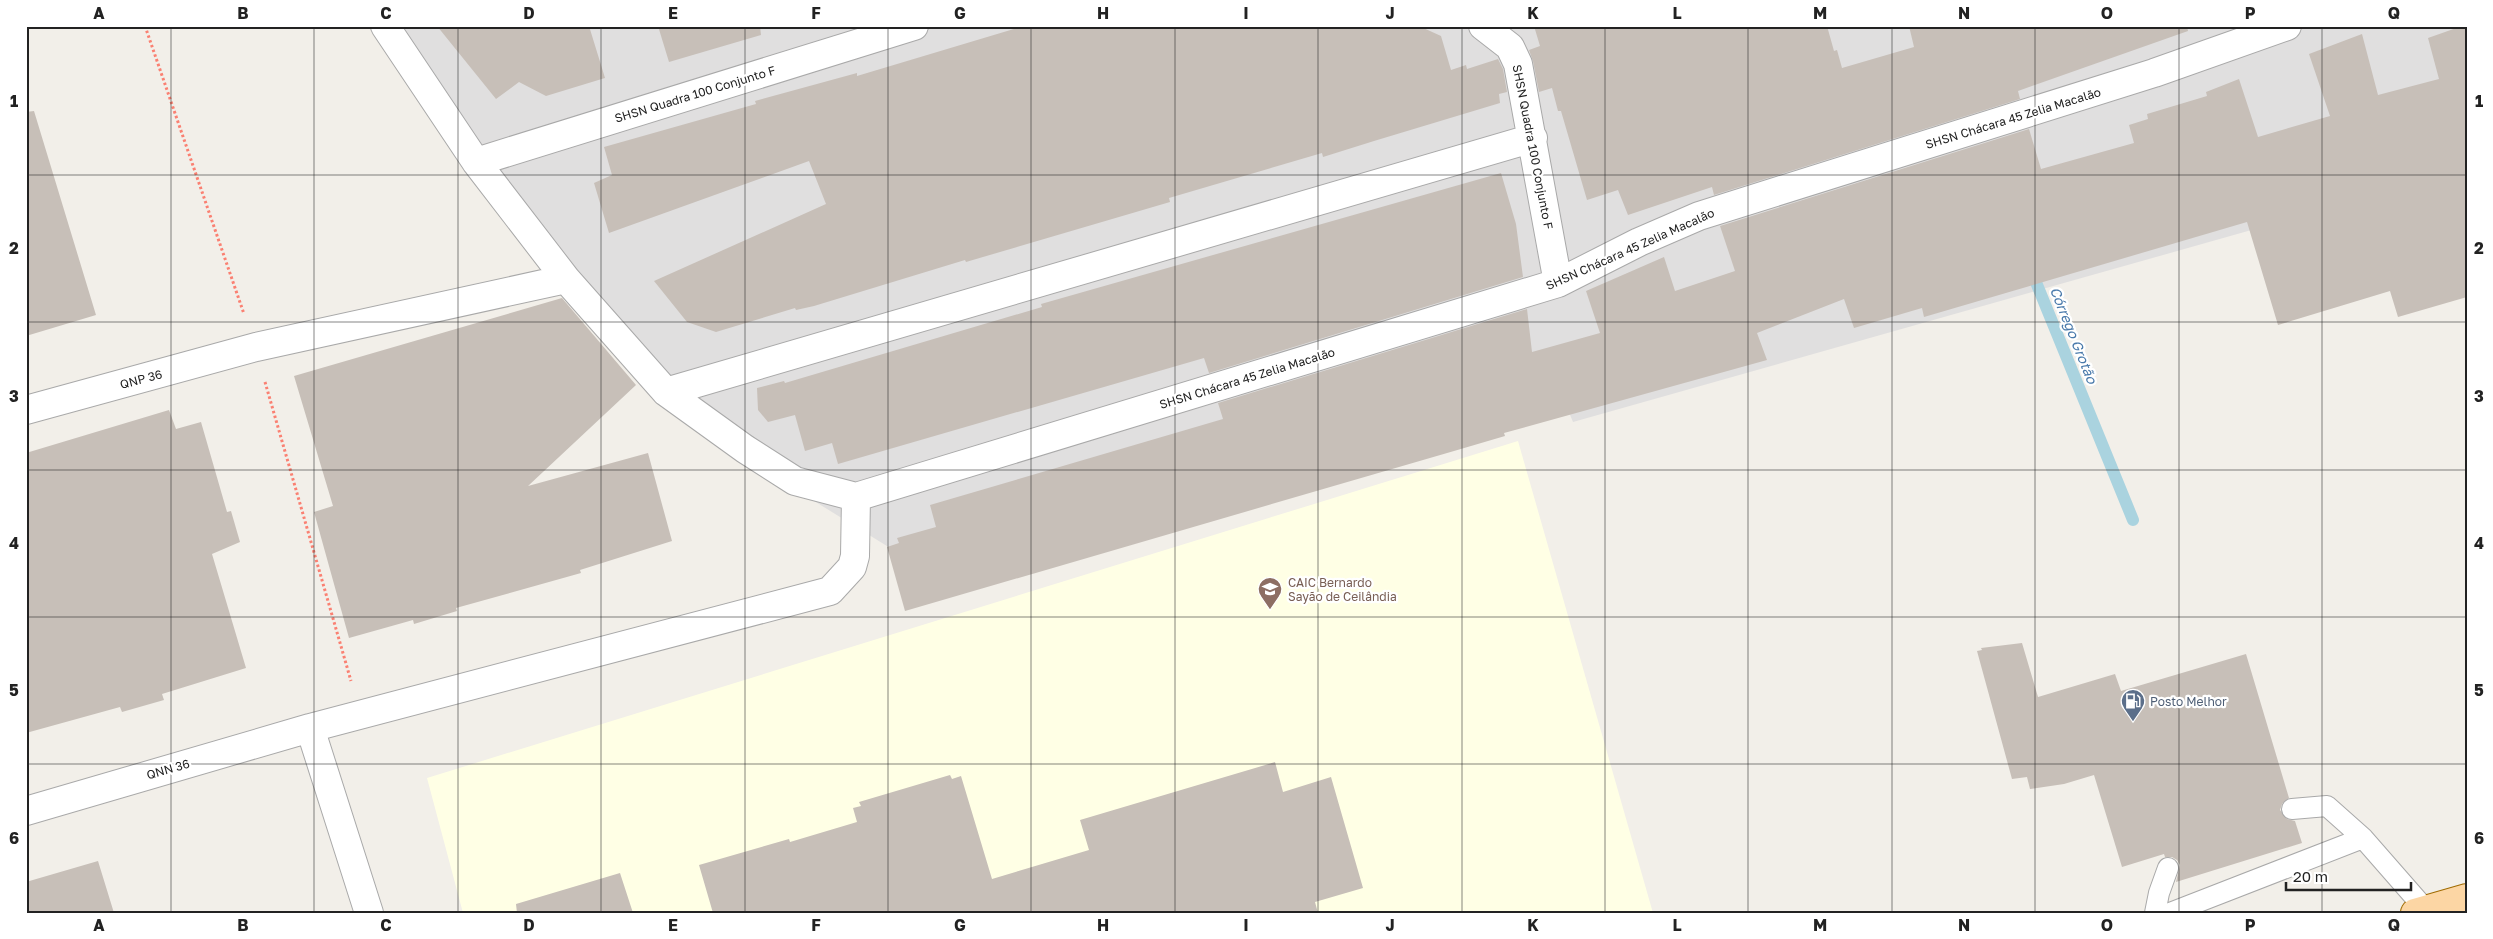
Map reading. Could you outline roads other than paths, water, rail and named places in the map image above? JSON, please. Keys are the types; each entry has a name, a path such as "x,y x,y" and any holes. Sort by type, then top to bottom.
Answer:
{"main road":[{"path":"2421,911 2467,898"}],"street":[{"path":"385,26 476,162 566,279 666,392 745,449 795,480 856,497"},
{"name":"SHSN Quadra 100 Conjunto F","path":"476,162 914,26"},
{"name":"SHSN Quadra 100 Conjunto F","path":"1483,26 1510,46 1518,64 1558,283"},
{"name":"SHSN Chácara 45 Zelia Macalão","path":"856,497 1558,283 1639,242 1699,216 2154,73 2287,26"},
{"path":"666,392 1533,138"},
{"name":"QNP 36","path":"26,410 256,348 566,279"},
{"name":"QNN 36","path":"26,810 310,728 830,591 852,567 855,556 856,497"},
{"path":"310,728 369,913"}],"lane":[{"path":"2292,809 2327,806 2363,838 2421,911"},
{"path":"2170,913 2363,838"},
{"path":"2155,913 2158,893 2168,868"}],"waterway":[{"name":"Córrego Grotão","path":"2031,270 2133,520"}],"place":[{"name":"CAIC Bernardo Sayão de Ceilândia","path":"1270,610"},
{"name":"Posto Melhor","path":"2133,722"}]}
